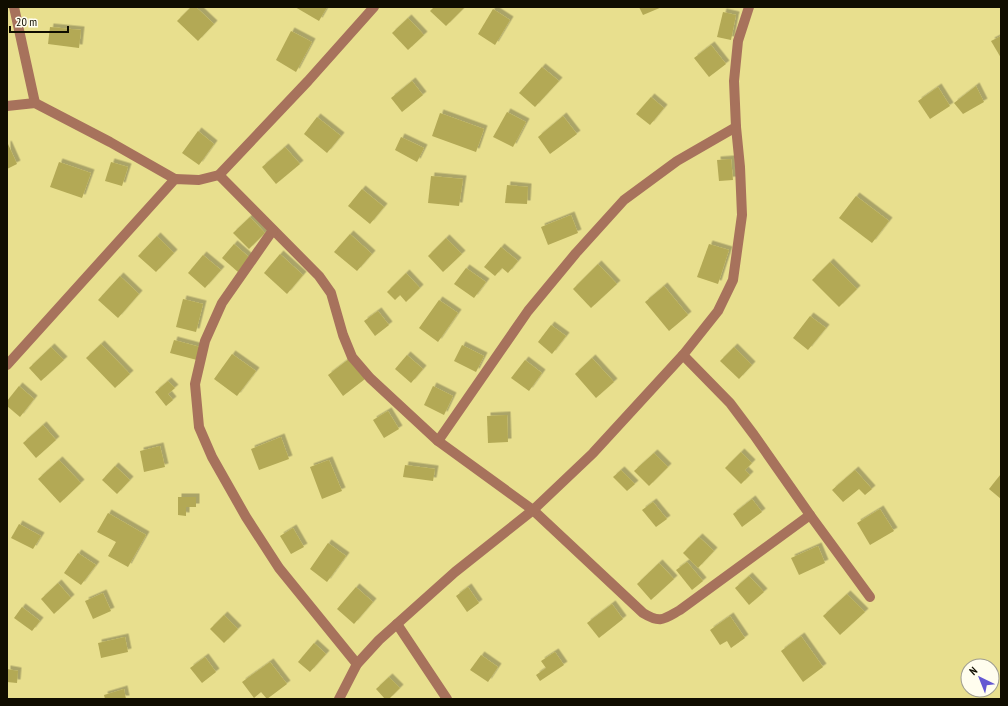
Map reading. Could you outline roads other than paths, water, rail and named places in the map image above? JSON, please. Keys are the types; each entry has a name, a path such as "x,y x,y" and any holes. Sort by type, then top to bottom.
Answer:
{"street":[{"path":"14,7 35,103"},
{"path":"7,106 35,103 110,142 175,179 199,180 219,175 308,81 374,7"},
{"path":"339,699 357,664 379,640 455,572 533,510 593,453 683,354 718,311 733,280 742,215 734,82 738,41 749,7"},
{"path":"438,440 528,311 576,253 624,200 677,161 736,127"},
{"path":"219,175 319,276 331,294 343,334 352,357 370,378 438,440 533,510 644,613 654,620 666,619 680,610 810,515"},
{"path":"8,361 175,179"},
{"path":"273,230 222,303 204,341 195,384 199,427 212,457 246,517 279,568 357,664"},
{"path":"683,354 730,403 870,597"},
{"path":"397,624 447,699"}]}
